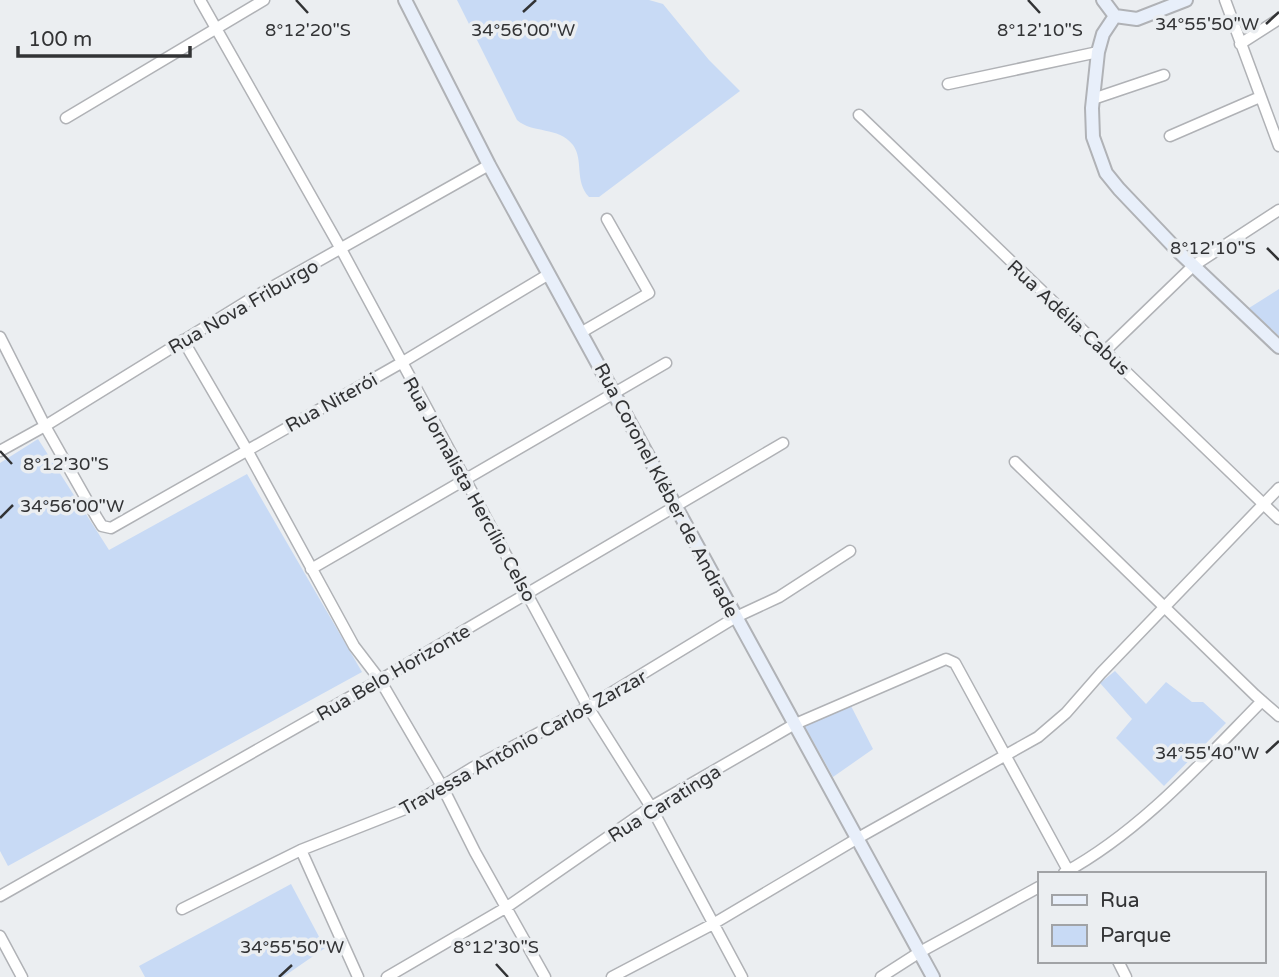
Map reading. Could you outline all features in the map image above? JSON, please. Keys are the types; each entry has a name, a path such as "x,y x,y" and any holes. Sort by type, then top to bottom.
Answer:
{"main road":[{"name":"Rua Coronel Kléber de Andrade","path":"405,0 489,165 582,332 612,392 677,504 793,725 933,977"},
{"path":"1103,0 1115,16 1137,19 1186,0"},
{"path":"1115,16 1103,34 1098,52 1093,99 1093,137 1106,173 1133,205 1279,347"}],"street":[{"name":"Rua Jornalista Hercílio Celso","path":"200,0 341,249 588,707 651,807 742,977"},
{"path":"66,118 264,0"},
{"path":"1225,0 1279,146"},
{"path":"1240,44 1279,19"},
{"path":"948,84 1098,52"},
{"path":"1093,99 1164,75"},
{"path":"1170,136 1260,97"},
{"name":"Rua Adélia Cabus","path":"859,115 1279,519"},
{"name":"Rua Nova Friburgo","path":"0,451 46,426 183,340 489,165"},
{"path":"1105,351 1194,266 1279,210"},
{"path":"582,332 649,293 607,219"},
{"name":"Rua Niterói","path":"46,426 102,526 111,528 401,363 550,274"},
{"path":"0,337 46,426"},
{"path":"183,340 247,450 354,646 380,681 443,788 475,852 545,977"},
{"path":"311,569 666,363"},
{"name":"Rua Belo Horizonte","path":"0,896 380,681 783,443"},
{"path":"1014,462 1279,716"},
{"path":"612,977 713,924 858,838 1038,737 1066,713 1279,488"},
{"name":"Travessa Antônio Carlos Zarzar","path":"182,909 301,850 391,816 443,788 472,768 588,707 736,617 779,597 850,551"},
{"name":"Rua Caratinga","path":"387,977 507,907 651,807 793,725 930,664 946,659 955,663 1003,755"},
{"path":"1069,872 1121,836 1164,800 1262,701"},
{"path":"1003,755 1067,872"},
{"path":"301,850 358,977"},
{"path":"880,977 1038,888"},
{"path":"0,936 22,977"}],"green space":[{"path":"457,0 649,0 663,4 709,60 740,91 599,197 589,197 584,191 573,145 560,135 530,127 517,120"},
{"path":"1279,289 1279,336 1249,308"},
{"path":"38,439 109,550 247,474 362,672 8,866 0,851 0,463"},
{"path":"1115,671 1146,704 1166,682 1192,702 1203,702 1226,723 1164,786 1116,738 1132,719 1100,683"},
{"path":"850,704 873,749 833,777 804,725"},
{"path":"291,884 325,948 283,977 145,977 139,966"}]}
